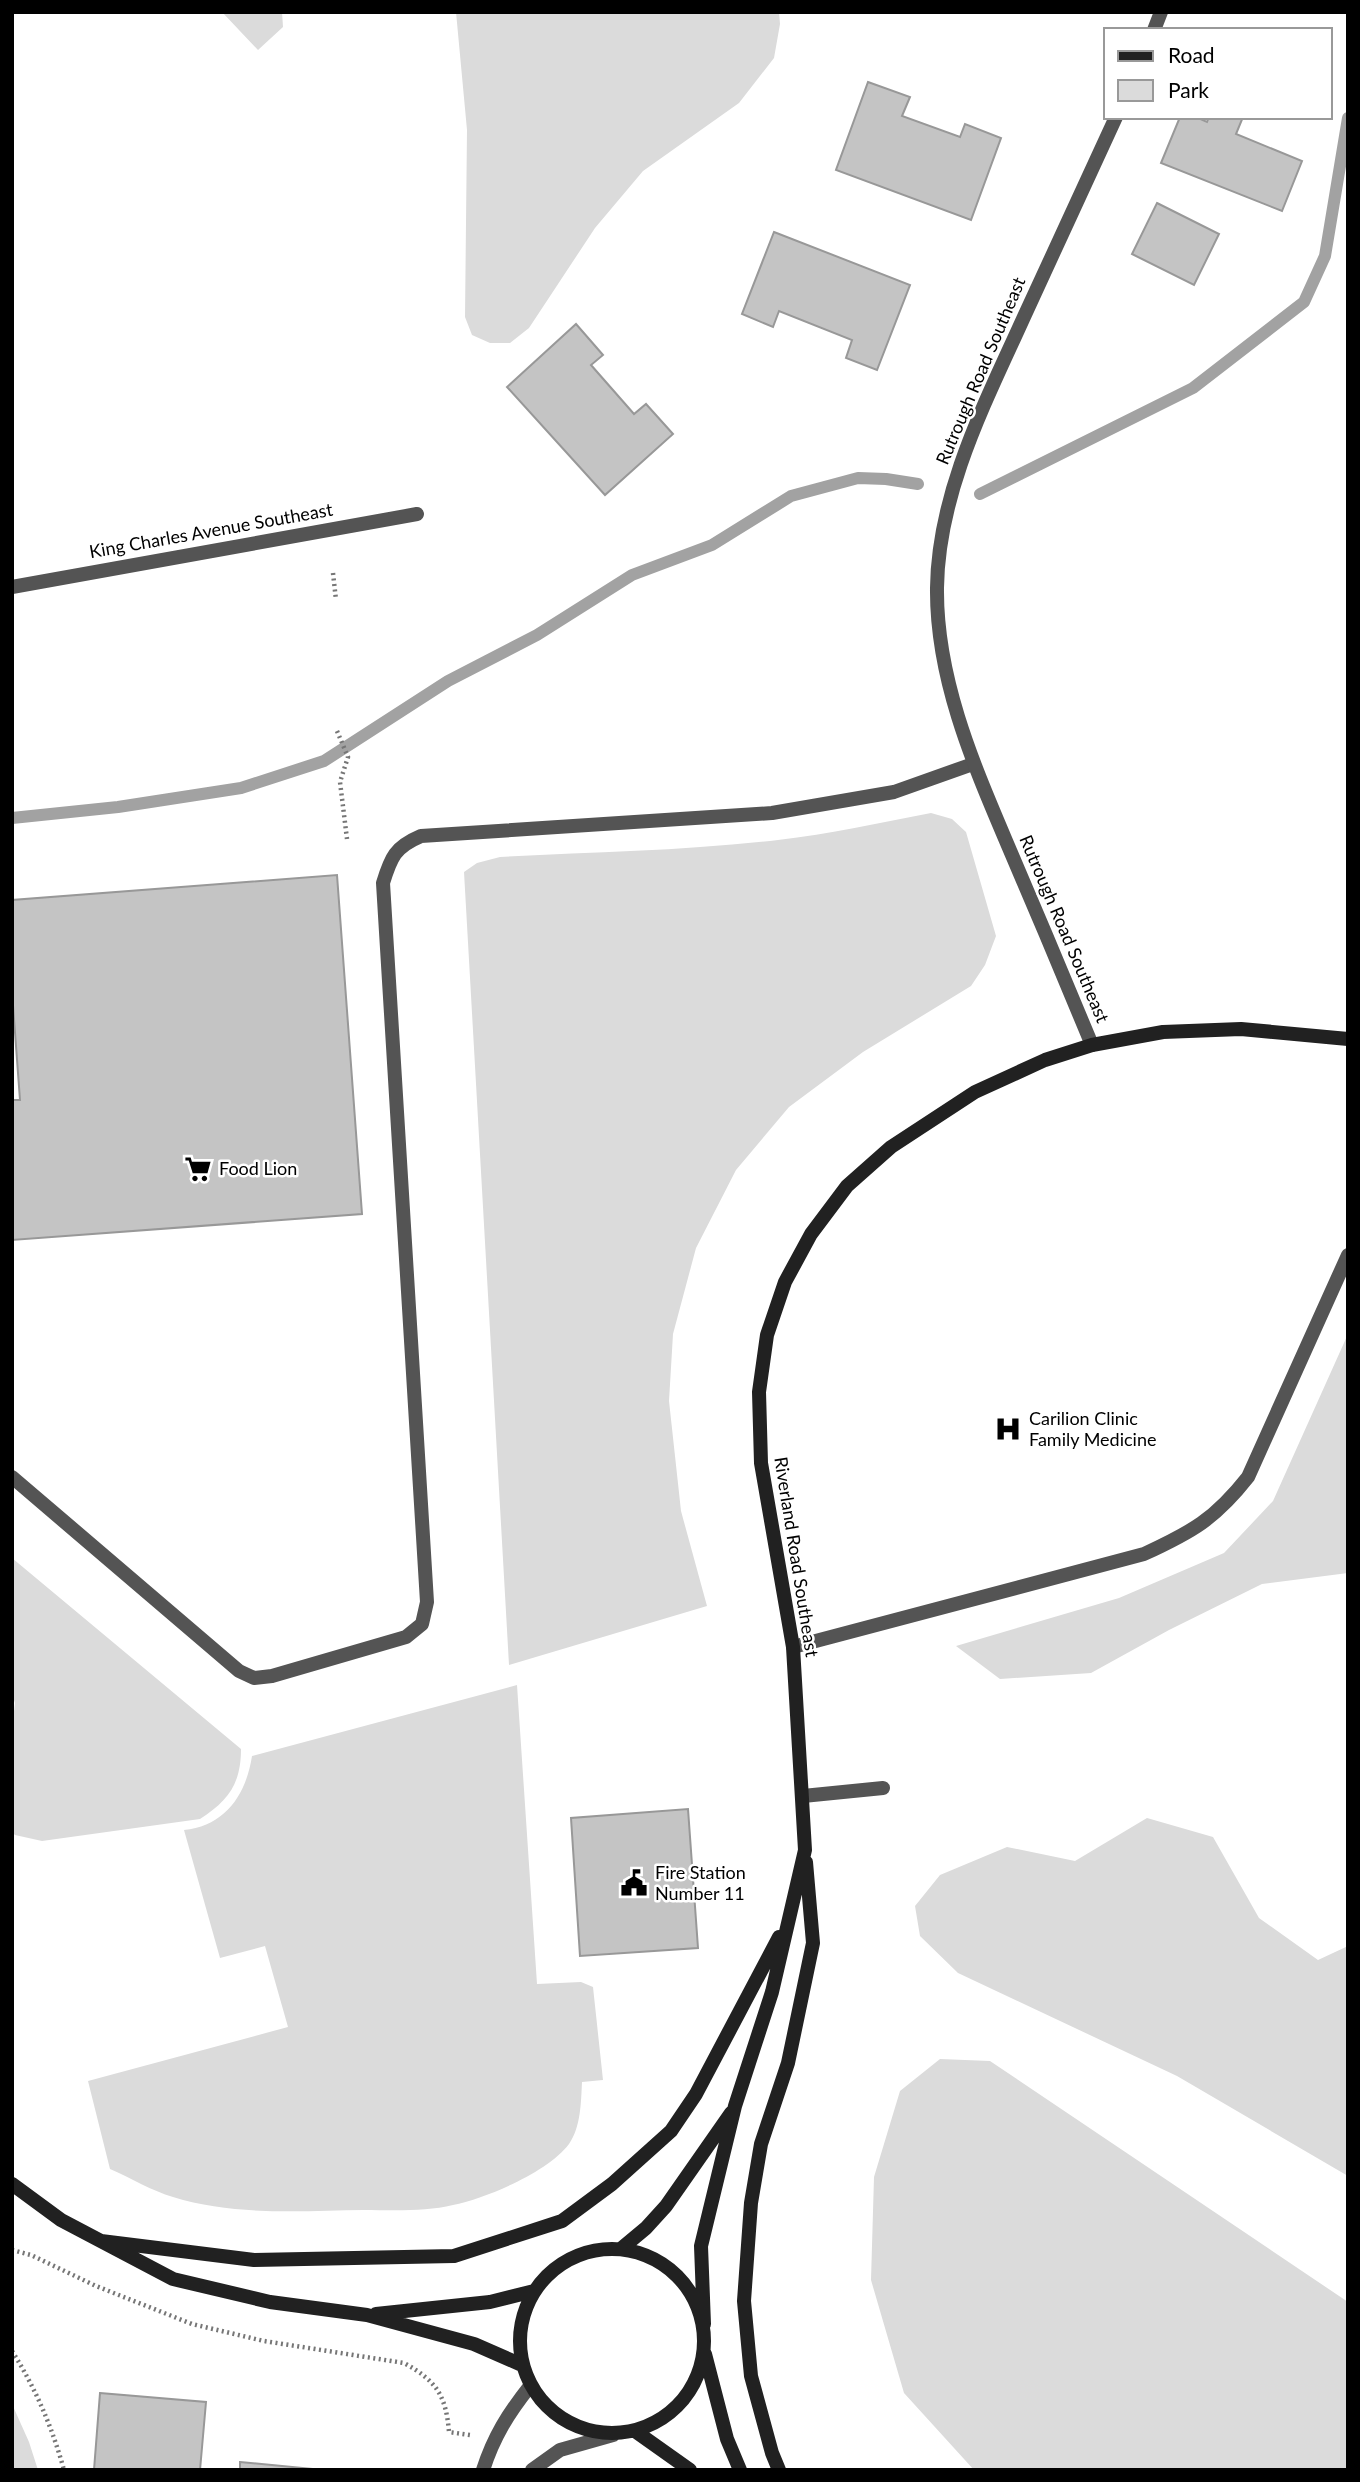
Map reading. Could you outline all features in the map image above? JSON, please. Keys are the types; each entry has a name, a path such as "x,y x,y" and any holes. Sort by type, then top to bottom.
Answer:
{"main road":[{"name":"Riverland Road Southeast","path":"704,2324 701,2246 736,2106 772,1992 805,1850 793,1647 761,1463 759,1392 768,1335 785,1283 811,1234 847,1186 891,1147 975,1092 1045,1060 1093,1045 1163,1032 1241,1029 1348,1039"},
{"path":"779,2470 751,2376 744,2301 751,2203 761,2144 788,2063 813,1943 805,1850"},
{"path":"102,2241 254,2260 454,2256 562,2221 611,2184 671,2131 696,2094 790,1917"},
{"name":"Riverland Road Southeast","path":"621,2248 646,2228 666,2206 736,2106"},
{"path":"12,2184 61,2220 173,2279 270,2302 368,2315 474,2344 522,2365"},
{"path":"621,2248 656,2259 687,2286 704,2324 704,2352 698,2377 682,2403 663,2420 635,2431 613,2434 578,2428 556,2416 530,2386 522,2365 520,2330 534,2291 550,2271 580,2253 621,2248"},
{"path":"368,2315 490,2302 534,2291"},
{"path":"704,2352 727,2439 740,2470"},
{"path":"635,2431 690,2470"}],"street":[{"name":"Rutrough Road Southeast","path":"1093,1045 973,764 952,698 940,640 937,589 939,556 952,491 989,393 1115,119"},
{"name":"King Charles Avenue Southeast","path":"12,587 417,514"},
{"path":"12,1478 239,1671 254,1678 272,1676 406,1637 422,1624 427,1602 383,883 390,862 404,844 421,836 772,813 894,792 973,764"},
{"path":"793,1647 1144,1554 1188,1533 1226,1504 1248,1477 1348,1255"},
{"path":"803,1796 883,1788"},
{"path":"483,2470 490,2448 506,2416 530,2386"},
{"path":"532,2470 560,2451 613,2434"}],"path":[{"path":"332,573 336,600"},
{"path":"337,731 348,757 340,782 347,839"},
{"path":"12,2250 31,2255 96,2286 192,2324 264,2341 404,2363 436,2387 447,2409 449,2432 469,2434 490,2448"},
{"path":"12,2351 53,2431 64,2470"}],"green space":[{"path":"222,12 282,12 283,27 258,50"},
{"path":"456,12 779,12 780,24 774,58 739,103 643,171 595,228 529,328 510,343 490,343 472,335 465,317 467,130"},
{"path":"931,813 952,819 966,832 996,936 985,965 971,986 863,1052 789,1107 736,1170 696,1248 673,1334 669,1401 681,1511 707,1606 509,1665 464,872 477,863 500,857 743,844 816,835"},
{"path":"1348,1334 1348,1573 1262,1584 1169,1630 1091,1673 1000,1679 956,1646 1119,1598 1224,1553 1273,1501"},
{"path":"12,1558 241,1749 239,1772 235,1782 225,1798 210,1812 200,1819 42,1841 12,1832 12,1728 15,1703 12,1694"},
{"path":"517,1685 537,1984 581,1982 593,1987 603,2080 582,2082 578,2122 569,2144 532,2174 499,2190 453,2205 420,2210 292,2211 220,2207 165,2194 110,2169 88,2081 288,2027 265,1946 220,1958 184,1830 211,1822 231,1806 245,1783 252,1756"},
{"path":"1147,1818 1213,1837 1259,1918 1318,1960 1348,1946 1348,2176 1177,2076 958,1973 920,1936 915,1906 940,1875 1007,1847 1075,1861"},
{"path":"940,2059 990,2061 1348,2302 1348,2470 974,2470 904,2393 871,2280 874,2177 900,2091"},
{"path":"12,2404 29,2442 38,2470 12,2470"}],"building":[{"path":"868,82 910,97 902,116 960,137 965,124 1001,138 971,220 836,170"},
{"path":"1179,119 1200,119 1207,122 1208,119 1242,119 1236,134 1302,161 1282,211 1161,163"},
{"path":"1157,203 1219,234 1194,285 1132,254"},
{"path":"774,232 910,285 877,370 846,358 852,340 779,311 773,327 742,314"},
{"path":"576,324 603,355 591,365 634,414 646,404 673,434 605,495 507,387"},
{"path":"337,875 362,1214 12,1240 12,1100 20,1100 12,992 12,900"},
{"name":"Fire Station Number 11","path":"688,1809 698,1948 580,1956 571,1818"},
{"path":"100,2393 206,2402 200,2470 94,2470"},
{"path":"240,2462 323,2470 240,2470"}],"waterway":[{"path":"980,494 1193,388 1304,302 1325,256 1348,118"},
{"path":"12,818 118,807 241,788 324,761 448,681 537,635 632,575 712,545 791,496 858,478 918,484"}],"place":[{"name":"Food Lion","path":"198,1169"},
{"name":"Carilion Clinic Family Medicine","path":"1008,1429"},
{"name":"Fire Station Number 11","path":"634,1883"}]}
